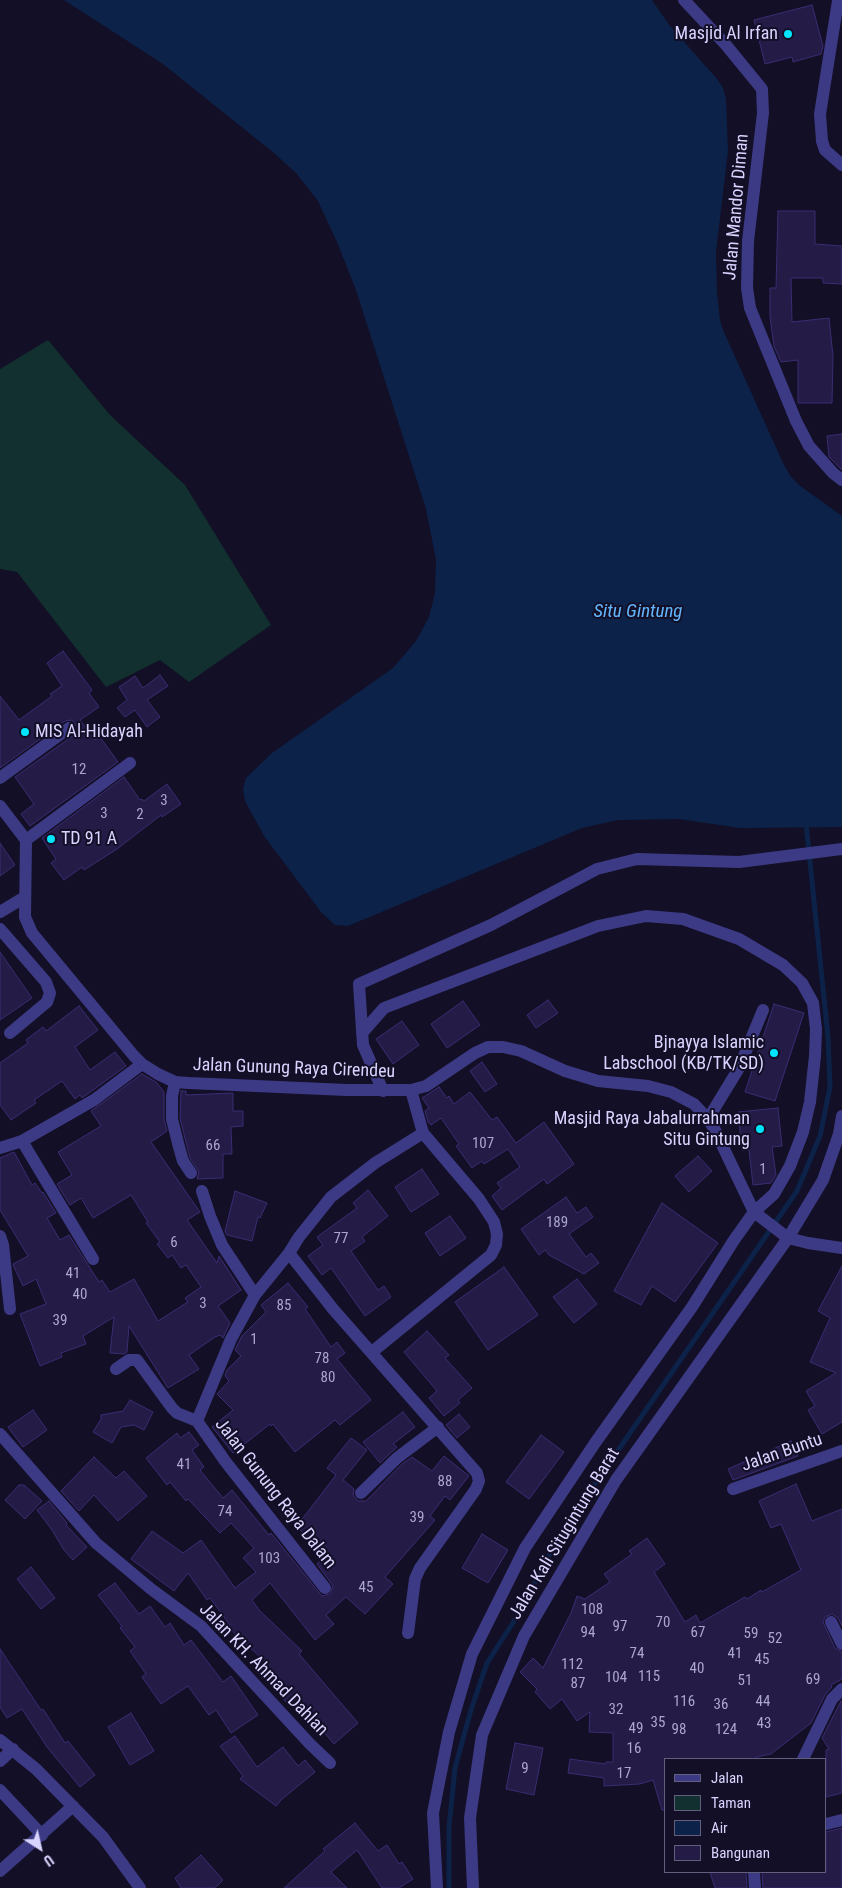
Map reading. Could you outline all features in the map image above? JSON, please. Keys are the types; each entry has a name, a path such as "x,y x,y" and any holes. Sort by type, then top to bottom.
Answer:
{"street":[{"name":"Jalan Mandor Diman","path":"684,0 726,45 762,89 763,113 748,241 747,288 750,308 796,421 809,446 833,473 842,480"},
{"path":"837,1 820,114 822,141 825,150 842,164"},
{"path":"0,778 69,728"},
{"path":"0,806 26,840 130,763"},
{"name":"Jalan Gunung Raya Cirendeu","path":"26,840 25,917 32,933 142,1064 158,1074 175,1082 383,1091 411,1090 426,1086 475,1053 488,1047 503,1047 521,1051 565,1071 598,1081 648,1086 671,1092 694,1104 715,1130 759,1216 785,1236 808,1243 842,1248"},
{"path":"383,1091 363,1045 360,984 491,925 597,869 636,859 739,862 838,850"},
{"path":"0,912 24,897"},
{"path":"362,1033 384,1008 598,926 646,916 683,919 740,939 783,965 802,984 813,1003 816,1029 810,1102 803,1132 790,1166 759,1216 734,1240 692,1307 595,1443 526,1548 472,1654 449,1732 433,1813 437,1888"},
{"path":"0,929 46,982 50,993 47,1002 10,1034"},
{"path":"708,1119 739,1068 763,1010"},
{"path":"0,1148 22,1140 94,1100 142,1064"},
{"path":"175,1082 172,1096 172,1119 179,1148 191,1173"},
{"path":"372,1352 491,1255 496,1246 497,1234 494,1222 479,1199 422,1133 411,1090"},
{"name":"Jalan Kali Situgintung Barat","path":"473,1888 470,1818 482,1735 524,1636 616,1480 751,1289 823,1180 839,1134 842,1116"},
{"name":"Jalan Gunung Raya Dalam","path":"325,1588 225,1461 198,1421 231,1339 255,1295 289,1253 299,1237 331,1197 375,1163 422,1133"},
{"path":"22,1140 93,1259"},
{"path":"202,1191 222,1245 255,1295"},
{"path":"0,1236 3,1245 10,1309"},
{"path":"289,1253 333,1309 477,1473 479,1481 476,1489 420,1568 415,1579 408,1633"},
{"path":"116,1369 129,1360 137,1360 177,1413 198,1421"},
{"path":"361,1493 397,1458 438,1427"},
{"name":"Jalan KH. Ahmad Dahlan","path":"0,1434 96,1543 151,1589 201,1626 303,1737 330,1763"},
{"name":"Jalan Buntu","path":"733,1489 842,1451"},
{"path":"831,1622 842,1644"},
{"path":"803,1758 832,1699 842,1690"},
{"path":"0,1740 13,1749 103,1837 140,1888"},
{"path":"0,1761 13,1749"},
{"path":"0,1790 42,1835"},
{"path":"0,1871 73,1806"},
{"path":"827,1824 842,1820"},
{"path":"754,1873 755,1888"}],"green space":[{"path":"48,340 110,415 185,485 271,625 189,682 160,660 106,687 17,572 0,569 0,369"}],"water":[{"name":"Situ Gintung","path":"64,0 652,0 670,26 718,80 723,88 726,99 728,151 716,252 717,294 723,330 791,477 842,516 842,827 740,828 679,819 618,820 582,828 348,926 335,925 321,912 264,836 245,801 243,789 246,778 272,753 393,668 416,641 429,617 435,593 436,560 426,509 356,290 318,201 296,173 274,153 163,64"}],"building":[{"name":"Masjid Al Irfan","path":"812,5 823,46 821,54 793,62 792,57 765,64 754,20"},
{"path":"778,211 815,211 815,244 842,246 842,284 823,283 823,278 791,278 792,322 829,318 833,356 832,403 798,403 798,360 781,362 774,346 770,317 770,288 776,288"},
{"path":"842,434 842,470 829,457 827,436"},
{"path":"63,651 92,690 89,693 99,707 80,720 95,740 100,737 118,762 30,826 21,814 34,804 15,777 74,735 77,727 72,720 65,721 0,768 0,696 19,720 52,696 50,694 62,686 47,663"},
{"path":"160,675 168,686 147,700 160,717 147,727 135,710 125,717 117,708 127,700 119,687 135,676 143,688"},
{"path":"124,777 140,800 144,801 167,784 181,804 162,817 161,815 117,849 84,870 82,867 64,880 51,863 56,859 42,838"},
{"path":"0,843 15,865 0,876"},
{"path":"0,952 32,998 0,1020"},
{"path":"548,1000 558,1013 536,1028 527,1015"},
{"path":"463,1001 480,1025 447,1048 431,1024"},
{"name":"Bjnayya Islamic Labschool (KB/TK/SD)","path":"774,1004 804,1013 775,1101 745,1092"},
{"path":"79,1006 98,1030 75,1047 90,1070 115,1052 126,1066 82,1098 80,1095 75,1099 62,1081 34,1100 36,1103 11,1120 0,1105 0,1063 28,1043 26,1040 43,1027 46,1031"},
{"path":"402,1021 419,1045 393,1064 376,1039"},
{"path":"482,1062 497,1084 485,1092 470,1071"},
{"path":"142,1074 156,1082 164,1092 164,1119 167,1131 151,1142 200,1212 187,1220 217,1263 219,1256 241,1290 218,1306 230,1323 223,1338 220,1335 215,1337 189,1355 199,1369 168,1388 129,1326 127,1352 124,1354 110,1353 114,1317 83,1336 86,1344 61,1353 62,1357 40,1366 20,1314 46,1304 36,1279 23,1286 13,1264 28,1256 0,1210 0,1158 14,1152 32,1185 35,1183 43,1192 56,1213 47,1218 60,1240 69,1235 99,1282 102,1280 110,1292 134,1279 158,1321 188,1302 185,1298 201,1287 186,1265 181,1268 172,1255 168,1258 157,1244 160,1242 146,1223 148,1222 131,1195 93,1218 81,1198 70,1205 57,1184 72,1175 58,1152 101,1126 91,1111"},
{"path":"439,1087 447,1098 449,1096 454,1104 470,1092 492,1120 497,1117 516,1143 544,1122 574,1164 547,1184 544,1179 502,1210 492,1196 501,1188 497,1183 520,1167 508,1149 484,1164 482,1161 472,1168 456,1146 459,1144 441,1118 431,1125 428,1122 425,1111 429,1108 422,1098"},
{"path":"181,1091 186,1091 186,1095 233,1093 233,1111 243,1111 243,1126 231,1127 232,1154 223,1154 223,1178 197,1179 199,1172 190,1158 180,1118"},
{"name":"Masjid Raya Jabalurrahman Situ Gintung","path":"778,1108 782,1146 772,1147 776,1175 771,1183 753,1185 749,1150 742,1150 738,1112"},
{"path":"698,1156 712,1171 689,1192 675,1176"},
{"path":"422,1169 439,1194 411,1212 395,1187"},
{"path":"368,1190 388,1216 362,1237 365,1241 351,1251 378,1290 384,1286 391,1297 365,1316 331,1268 322,1275 308,1256 323,1245 317,1237 357,1208 353,1203"},
{"path":"235,1191 267,1203 260,1218 258,1217 252,1241 227,1235 225,1231"},
{"path":"566,1197 577,1213 586,1207 593,1217 569,1234 586,1257 591,1253 599,1263 584,1274 549,1255 545,1250 539,1255 521,1229"},
{"path":"662,1203 718,1243 675,1302 652,1286 641,1305 614,1291"},
{"path":"450,1216 466,1238 440,1256 425,1233"},
{"path":"842,1266 842,1422 822,1434 808,1410 815,1406 806,1391 836,1373 810,1362 830,1318 818,1311"},
{"path":"504,1267 538,1315 488,1350 455,1302"},
{"path":"577,1279 597,1304 574,1323 553,1297"},
{"path":"288,1283 308,1307 305,1309 331,1347 337,1342 345,1353 337,1359 371,1400 340,1425 335,1420 295,1452 273,1424 271,1426 270,1424 233,1453 212,1427 233,1410 217,1394 229,1381 225,1376 227,1370 241,1356 235,1350 242,1336 266,1312 261,1305"},
{"path":"427,1331 449,1355 445,1358 472,1388 458,1400 460,1403 444,1416 429,1398 437,1391 404,1352"},
{"path":"130,1400 153,1412 144,1430 134,1425 121,1427 112,1443 93,1432 101,1419 101,1415 123,1411"},
{"path":"33,1410 47,1430 23,1447 8,1427"},
{"path":"403,1412 415,1427 393,1444 397,1447 380,1463 363,1442"},
{"path":"459,1414 470,1427 457,1438 446,1425"},
{"path":"189,1432 199,1445 192,1450 204,1467 200,1470 223,1498 232,1490 269,1535 271,1533 322,1596 330,1594 333,1586 317,1564 328,1552 296,1527 336,1475 327,1468 351,1438 367,1450 343,1480 354,1489 353,1495 358,1501 366,1501 402,1464 412,1457 432,1471 444,1456 469,1476 450,1500 445,1496 430,1516 435,1520 385,1577 393,1584 365,1614 346,1597 326,1615 334,1624 315,1640 270,1583 252,1600 259,1610 302,1651 299,1654 358,1723 334,1744 306,1711 304,1712 291,1697 286,1702 254,1663 260,1657 227,1626 230,1625 210,1598 207,1600 188,1573 174,1591 131,1559 152,1531 183,1553 201,1540 235,1588 256,1572 243,1558 254,1548 231,1523 220,1533 188,1499 186,1501 170,1482 167,1485 146,1458 177,1433 180,1438"},
{"path":"541,1435 564,1452 529,1499 506,1482"},
{"path":"791,1441 798,1456 733,1480 728,1469"},
{"path":"94,1457 116,1478 124,1471 147,1496 118,1521 94,1495 79,1511 61,1491"},
{"path":"796,1484 812,1521 842,1509 842,1626 838,1618 832,1614 825,1617 823,1622 835,1648 842,1652 842,1679 831,1685 832,1687 825,1695 811,1723 771,1754 756,1758 664,1758 664,1810 662,1810 653,1780 640,1784 604,1786 604,1778 568,1773 570,1759 605,1764 606,1762 613,1762 613,1733 589,1732 590,1712 577,1721 562,1699 550,1709 535,1692 537,1689 520,1672 533,1658 543,1668 571,1613 577,1596 585,1599 610,1582 604,1574 632,1554 629,1551 647,1538 665,1564 654,1572 685,1622 696,1615 700,1623 745,1597 747,1599 761,1590 762,1592 801,1570 781,1524 771,1528 759,1501"},
{"path":"19,1485 24,1485 42,1501 25,1519 5,1500"},
{"path":"49,1501 67,1523 66,1525 87,1547 73,1560 37,1510"},
{"path":"482,1534 508,1550 488,1583 462,1568"},
{"path":"31,1567 55,1598 41,1609 17,1579"},
{"path":"115,1583 139,1614 150,1606 165,1627 170,1623 184,1645 191,1640 223,1682 231,1676 258,1715 231,1733 216,1710 209,1715 188,1686 161,1704 142,1677 146,1674 130,1651 135,1647 120,1628 122,1626 98,1595"},
{"path":"0,1649 65,1743 68,1741 95,1775 80,1787 47,1747 22,1709 7,1718 0,1707"},
{"path":"841,1701 842,1793 827,1797 826,1750 829,1749 822,1738"},
{"path":"131,1713 154,1751 130,1765 108,1727"},
{"path":"235,1736 257,1767 283,1747 298,1766 305,1760 315,1772 276,1806 240,1779 243,1776 220,1746"},
{"path":"515,1743 543,1748 534,1795 506,1789"},
{"path":"355,1823 378,1851 387,1845 399,1864 402,1862 413,1879 399,1888 382,1888 357,1850 331,1872 347,1888 284,1888 325,1851 323,1849"},
{"path":"842,1828 842,1888 763,1888 762,1873 827,1873 827,1832"},
{"path":"201,1855 223,1880 215,1888 181,1888 175,1878"},
{"path":"710,1873 746,1873 747,1888 715,1888"}],"waterway":[{"path":"449,1888 449,1827 455,1768 471,1710 487,1663 516,1618 561,1533 797,1191 820,1136 830,1087 828,1037 806,823"}],"place":[{"name":"Masjid Al Irfan","path":"788,34"},
{"name":"MIS Al-Hidayah","path":"25,732"},
{"name":"TD 91 A","path":"51,839"},
{"name":"Bjnayya Islamic Labschool (KB/TK/SD)","path":"774,1053"},
{"name":"Masjid Raya Jabalurrahman Situ Gintung","path":"760,1129"}]}
